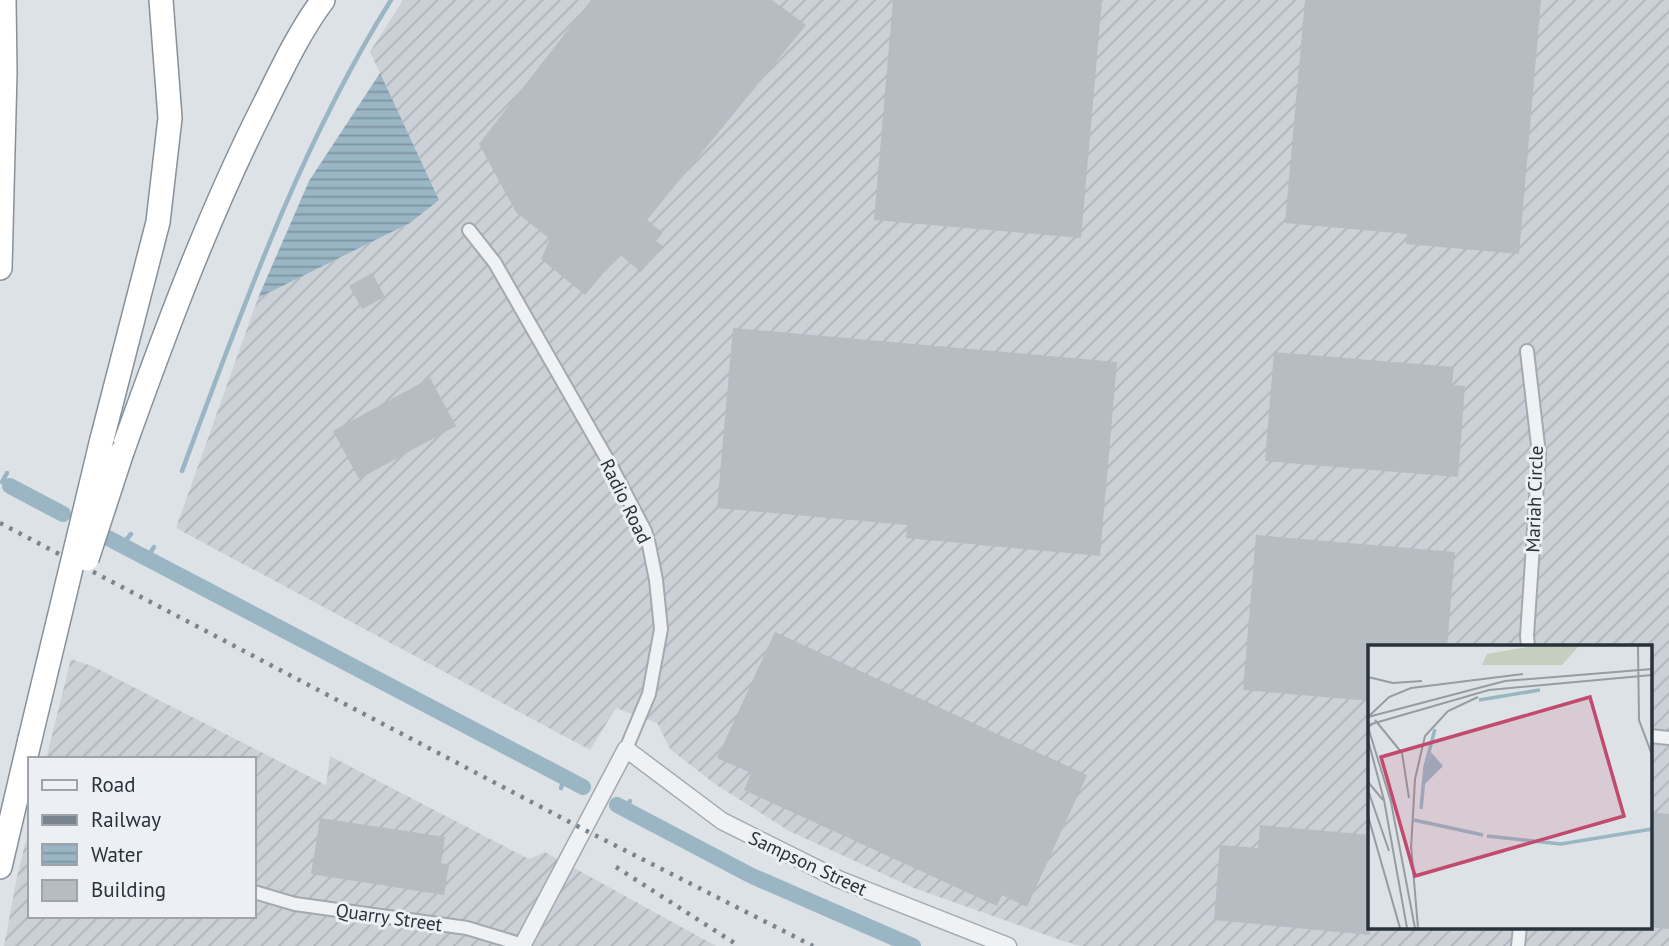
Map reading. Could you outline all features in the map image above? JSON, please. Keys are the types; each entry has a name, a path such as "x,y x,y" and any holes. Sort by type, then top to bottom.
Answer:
{"highway":[{"path":"0,268 4,0"},
{"path":"0,866 158,222 170,118 161,0"},
{"path":"30,739 122,452 204,233 275,84 324,0"}],"street":[{"name":"Radio Road","path":"469,230 507,284 645,531 656,580 661,629 649,694 625,749 523,946"},
{"name":"Mariah Circle","path":"1527,351 1539,454 1528,645"},
{"name":"Sampson Street","path":"625,749 722,821 838,879 959,929 1008,946"},
{"name":"Quarry Street","path":"256,893 295,904 467,928 523,946"},
{"path":"1518,946 1520,928"}],"shaded area":[{"path":"403,0 1669,0 1669,946 1080,946 914,888 789,831 715,784 670,749 657,723 616,708 590,750 176,528 258,298 410,223 439,200 370,52"},
{"path":"71,659 92,666 326,785 330,756 529,859 545,852 716,946 4,946 28,832 28,918 256,918 256,757 46,757"}],"water":[{"path":"380,73 439,200 410,223 258,298 309,181"}],"building":[{"path":"591,0 772,0 806,25 647,220 663,233 656,241 663,246 641,272 619,254 585,295 541,259 550,239 516,212 479,144"},
{"path":"893,0 1102,0 1081,238 874,220"},
{"path":"1305,0 1541,0 1519,254 1406,244 1407,234 1285,223"},
{"path":"372,273 385,297 362,309 349,286"},
{"path":"733,328 1117,362 1100,556 906,538 907,525 717,508"},
{"path":"1274,352 1454,367 1452,385 1465,386 1458,477 1265,461"},
{"path":"430,378 456,426 359,479 333,431"},
{"path":"1256,535 1455,552 1447,645 1368,645 1368,701 1243,690"},
{"path":"775,632 1087,775 1027,907 1002,895 997,906 744,790 751,773 717,758"},
{"path":"1652,812 1669,814 1669,929 1652,927"},
{"path":"320,818 445,837 441,863 449,865 444,895 311,874"},
{"path":"1260,825 1368,835 1370,935 1214,920 1220,845 1258,848"}],"waterway":[{"path":"182,471 251,289 301,170 358,55 391,0"},
{"path":"2,482 7,473"},
{"path":"10,486 63,514"},
{"path":"122,545 131,534"},
{"path":"108,538 583,787"},
{"path":"147,558 154,547"},
{"path":"561,788 563,782"},
{"path":"625,809 630,801"},
{"path":"617,805 752,876 913,946"}],"railway":[{"path":"0,523 583,829 813,946"},
{"path":"616,867 739,946"}]}
